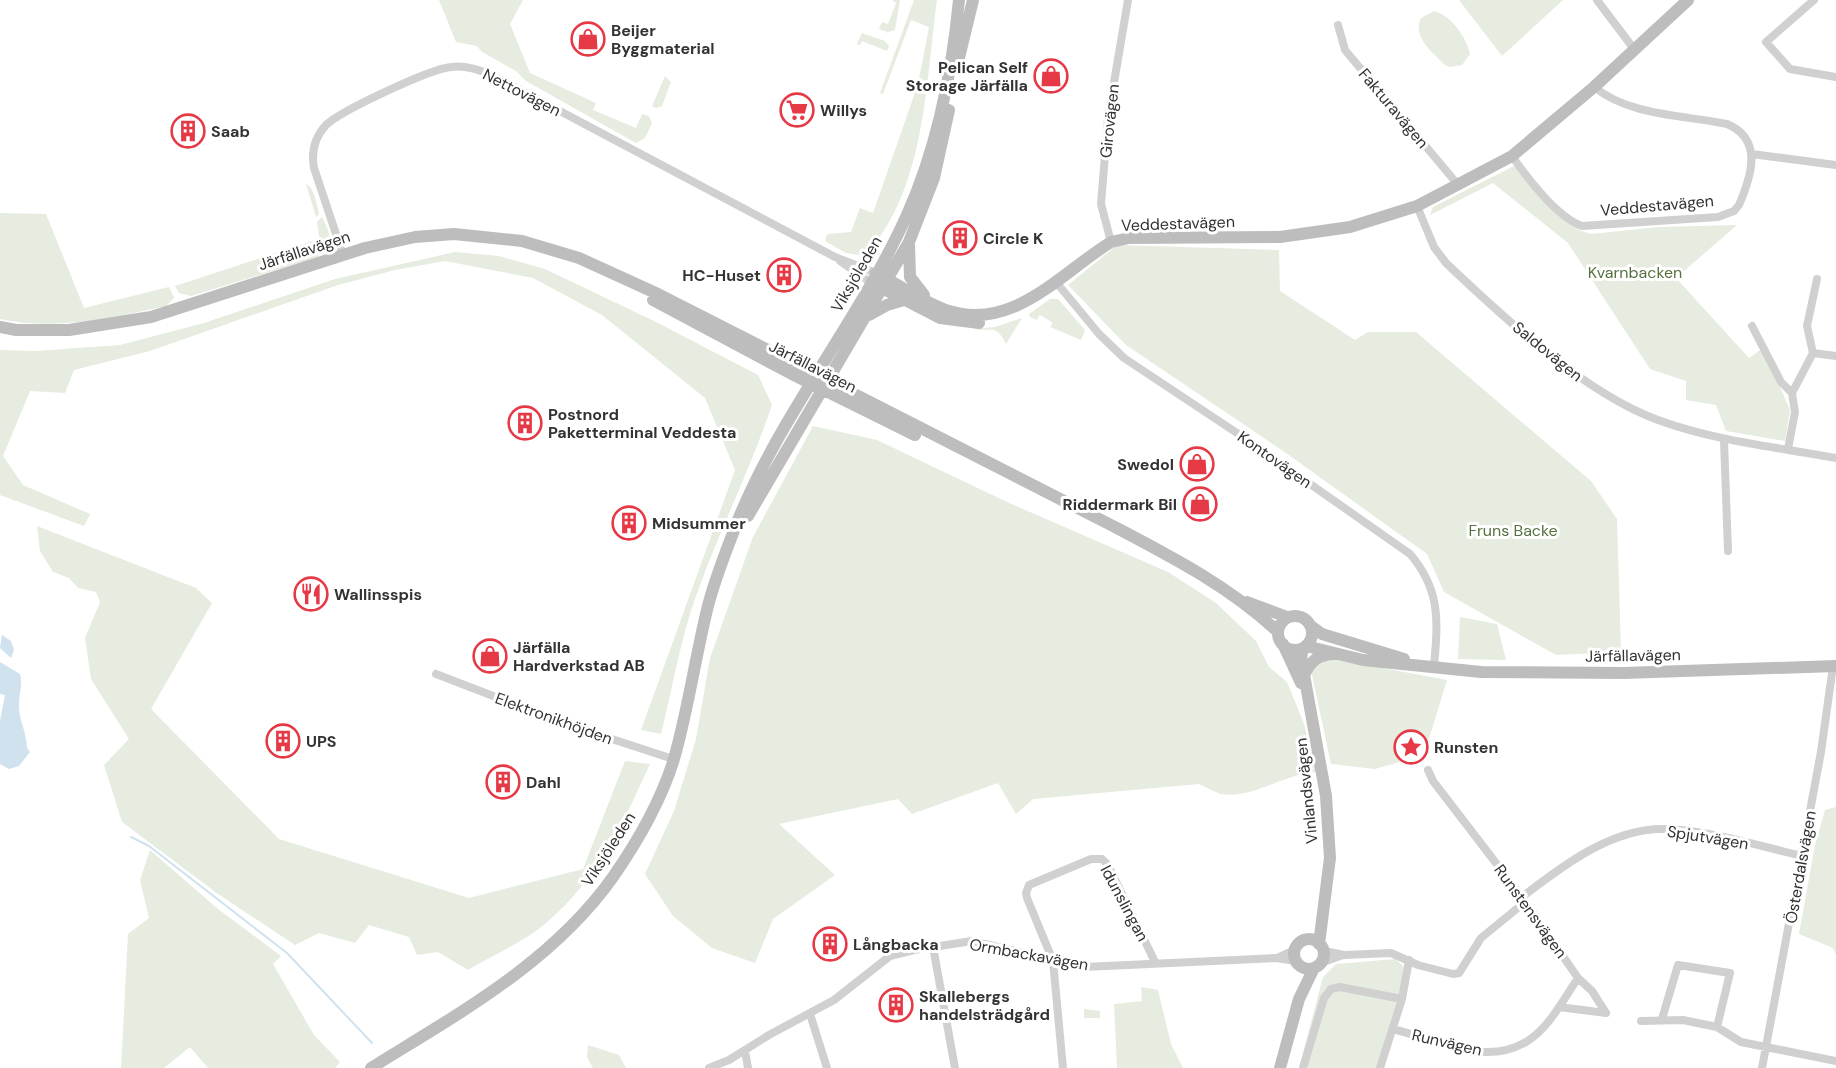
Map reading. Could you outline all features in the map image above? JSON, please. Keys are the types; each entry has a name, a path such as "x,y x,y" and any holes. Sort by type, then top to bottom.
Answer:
{"street":[{"name":"Viksjöleden","path":"371,1068 525,969 558,942 587,911 640,835 673,759 708,606 729,546 752,491 907,215 931,153 944,97 959,0"},
{"name":"Viksjöleden","path":"729,546 866,318 909,242 927,202 941,153 966,0"},
{"name":"Viksjöleden","path":"959,54 973,0"},
{"name":"Girovägen","path":"1111,242 1101,204 1108,118 1128,0"},
{"path":"1597,0 1634,49"},
{"name":"Veddestavägen","path":"873,278 933,304 970,315 999,313 1019,306 1111,242 1129,238 1280,237 1350,227 1417,206 1512,156 1594,87 1688,0"},
{"path":"1814,0 1766,42 1790,69 1836,77"},
{"name":"Fakturavägen","path":"1338,25 1345,50 1458,186"},
{"name":"Nettovägen","path":"343,255 314,168 313,156 318,136 327,124 343,113 436,71 457,67 475,69 492,75 873,278"},
{"path":"1594,87 1608,98 1627,106 1727,124 1745,135 1752,154 1836,165"},
{"name":"Veddestavägen","path":"1512,156 1524,173 1573,223 1600,227 1726,215 1739,205 1743,196 1752,154"},
{"name":"Saldovägen","path":"1417,206 1434,247 1446,263 1578,377 1635,410 1724,440 1836,458"},
{"name":"Järfällavägen","path":"0,327 16,330 69,330 113,325 151,317 343,255 415,237 454,234 497,237 558,250 616,275 826,386 1185,565 1238,598 1287,617"},
{"path":"909,242 910,277 933,304"},
{"path":"1792,393 1813,353 1807,326 1816,279"},
{"name":"Veddestavägen","path":"885,284 904,300 951,321 990,323 1026,310 1044,297 1056,282"},
{"name":"Kontovägen","path":"1056,282 1099,334 1124,358 1246,439 1410,554 1423,572 1434,596 1437,632 1434,666"},
{"path":"866,318 887,305 904,300"},
{"path":"1752,326 1782,382 1792,393 1795,412 1788,449"},
{"path":"1813,353 1836,356"},
{"path":"1724,440 1728,551"},
{"name":"Järfällavägen","path":"1238,598 1280,638"},
{"path":"1301,616 1311,626 1313,635 1305,647 1294,650 1280,638 1280,624 1287,617 1301,616"},
{"name":"Järfällavägen","path":"1311,626 1322,634 1368,650 1434,666"},
{"name":"Vinlandsvägen","path":"1280,638 1309,700"},
{"name":"Järfällavägen","path":"1305,647 1363,660 1481,672 1545,674 1834,666"},
{"name":"Vinlandsvägen","path":"1280,1068 1299,999 1320,956 1322,914 1329,858 1326,796 1301,658 1305,647"},
{"path":"1304,676 1311,663 1321,656 1338,654"},
{"name":"Österdalsvägen","path":"1762,1068 1803,856 1834,666"},
{"name":"Elektronikhöjden","path":"436,674 563,723 673,759"},
{"name":"Runstensvägen","path":"1428,770 1433,781 1523,900 1578,978 1592,991 1606,1013 1559,1007"},
{"name":"Spjutvägen","path":"1409,960 1453,974 1459,973 1481,938 1523,900 1576,858 1604,843 1662,829 1702,833 1803,856"},
{"name":"Idunslingan","path":"1053,962 1027,898 1027,888 1033,882 1099,858 1108,865 1155,962"},
{"name":"Vinlandsvägen","path":"1299,999 1299,954 1322,914"},
{"path":"1320,956 1312,940 1299,954 1305,969 1320,956 1391,953 1409,960 1402,999 1380,1068"},
{"name":"Ormbackavägen","path":"709,1068 745,1051 834,1000 890,956 933,947 972,941 1053,962 1085,967 1276,958 1299,954"},
{"path":"933,947 955,1068"},
{"path":"1053,962 1064,1068"},
{"path":"1662,1019 1678,965 1730,974 1717,1027"},
{"name":"Runvägen","path":"1393,1029 1479,1052 1502,1051 1526,1042 1559,1007 1578,978"},
{"path":"1303,1068 1324,998 1331,989 1340,987 1402,999"},
{"path":"810,1014 827,1068"},
{"path":"1641,1021 1662,1019 1717,1027 1741,1042 1767,1045 1836,1061"},
{"path":"745,1051 748,1068"}],"green space":[{"path":"439,0 523,0 510,24 530,73 596,103 593,110 636,128 642,114 649,116 652,123 645,138 636,143 526,81 516,71 482,52 477,46 456,42"},
{"path":"892,0 900,0 895,30 888,32 879,29 882,22 888,24 896,3"},
{"path":"914,0 937,0 925,101 911,168 900,199 885,229 865,256 846,253 825,241 827,234 851,232 860,208 873,213 918,84 929,27 911,20 883,94 880,93"},
{"path":"1459,0 1563,0 1502,56"},
{"path":"1434,11 1452,22 1466,41 1470,54 1462,65 1450,67 1445,65 1421,38 1419,25 1421,18"},
{"path":"862,33 885,41 889,46 887,51 862,41 860,45 857,44"},
{"path":"665,76 671,82 662,106 656,108 652,106"},
{"name":"Kvarnbacken","path":"1514,166 1545,202 1579,230 1591,234 1659,227 1737,225 1676,278 1749,358 1763,348 1790,410 1785,441 1726,431 1716,405 1686,400 1686,381 1650,369 1568,243 1493,183 1430,215 1433,207"},
{"path":"306,184 315,197 319,214 316,217"},
{"path":"0,213 46,214 84,308 169,287 174,298 166,306 83,322 42,324 0,319"},
{"path":"322,217 330,241 322,255 317,222"},
{"path":"316,240 318,257 191,296 179,293 175,286"},
{"name":"Fruns Backe","path":"1117,245 1279,250 1280,291 1355,340 1368,332 1416,332 1591,481 1617,519 1621,652 1556,655 1444,592 1427,554 1286,453 1126,345 1068,285"},
{"path":"455,252 499,256 545,269 656,322 758,375 772,405 690,614 661,734 641,730 735,470 705,398 602,315 533,278 445,261 395,270 338,285 150,351 74,370 65,393 30,391 3,456 23,485 90,514 84,526 0,495 0,350 35,351 120,345 204,323 335,279"},
{"path":"1050,299 1058,299 1085,330 1081,340 1050,327 1053,323 1040,315 1037,320 1030,317 1029,314"},
{"path":"1022,318 1006,344 997,331 975,329 995,327"},
{"path":"813,426 877,440 1007,502 1168,572 1216,603 1256,641 1269,667 1287,682 1303,721 1317,772 1305,773 1257,790 1233,795 1221,794 1199,784 1033,799 1016,814 998,783 912,814 898,799 779,824 835,875 773,919 755,963 712,948 673,916 645,874 674,811 696,739 710,658 753,537"},
{"path":"37,526 196,588 212,603 151,709 279,839 469,898 583,869 625,761 650,764 619,829 580,888 537,930 468,970 438,952 417,955 409,937 369,925 355,943 319,933 295,945 218,894 122,822 104,765 129,739 91,679 85,638 100,602 96,592 78,588 69,578 53,572 40,551"},
{"path":"1460,617 1497,624 1506,660 1458,659"},
{"path":"1329,658 1447,680 1424,755 1375,769 1331,764 1311,670"},
{"path":"1836,807 1836,955 1833,948 1799,934 1815,845 1825,810"},
{"path":"150,850 218,909 281,956 273,964 314,1035 340,1062 335,1068 208,1068 190,1047 164,1068 121,1068 128,934 149,918 140,880"},
{"path":"1395,959 1403,966 1402,999 1380,1068 1299,1068 1323,977 1336,964"},
{"path":"1141,987 1158,990 1171,1044 1183,1068 1117,1068 1114,1004 1142,1001"},
{"path":"1084,1009 1100,1011 1100,1018 1084,1018"},
{"path":"588,1045 619,1055 626,1068 593,1068 587,1057"}],"water":[{"path":"2,635 11,641 14,650 11,658 0,648"},
{"path":"0,662 20,674 19,709 27,748 30,752 19,766 9,769 0,764 0,721 5,695 0,694"}],"waterway":[{"path":"131,837 149,846 287,953 372,1043"}],"place":[{"name":"Beijer Byggmaterial","path":"588,39"},
{"name":"Pelican Self Storage Järfälla","path":"1051,76"},
{"name":"Willys","path":"797,110"},
{"name":"Saab","path":"188,131"},
{"name":"Circle K","path":"960,238"},
{"name":"HC-Huset","path":"784,275"},
{"name":"Postnord Paketterminal Veddesta","path":"525,423"},
{"name":"Swedol","path":"1197,464"},
{"name":"Riddermark Bil","path":"1200,504"},
{"name":"Midsummer","path":"629,523"},
{"name":"Wallinsspis","path":"311,594"},
{"name":"Järfälla Hardverkstad AB","path":"490,656"},
{"name":"UPS","path":"283,741"},
{"name":"Runsten","path":"1411,747"},
{"name":"Dahl","path":"503,782"},
{"name":"Långbacka","path":"830,944"},
{"name":"Skallebergs handelsträdgård","path":"896,1005"}]}
